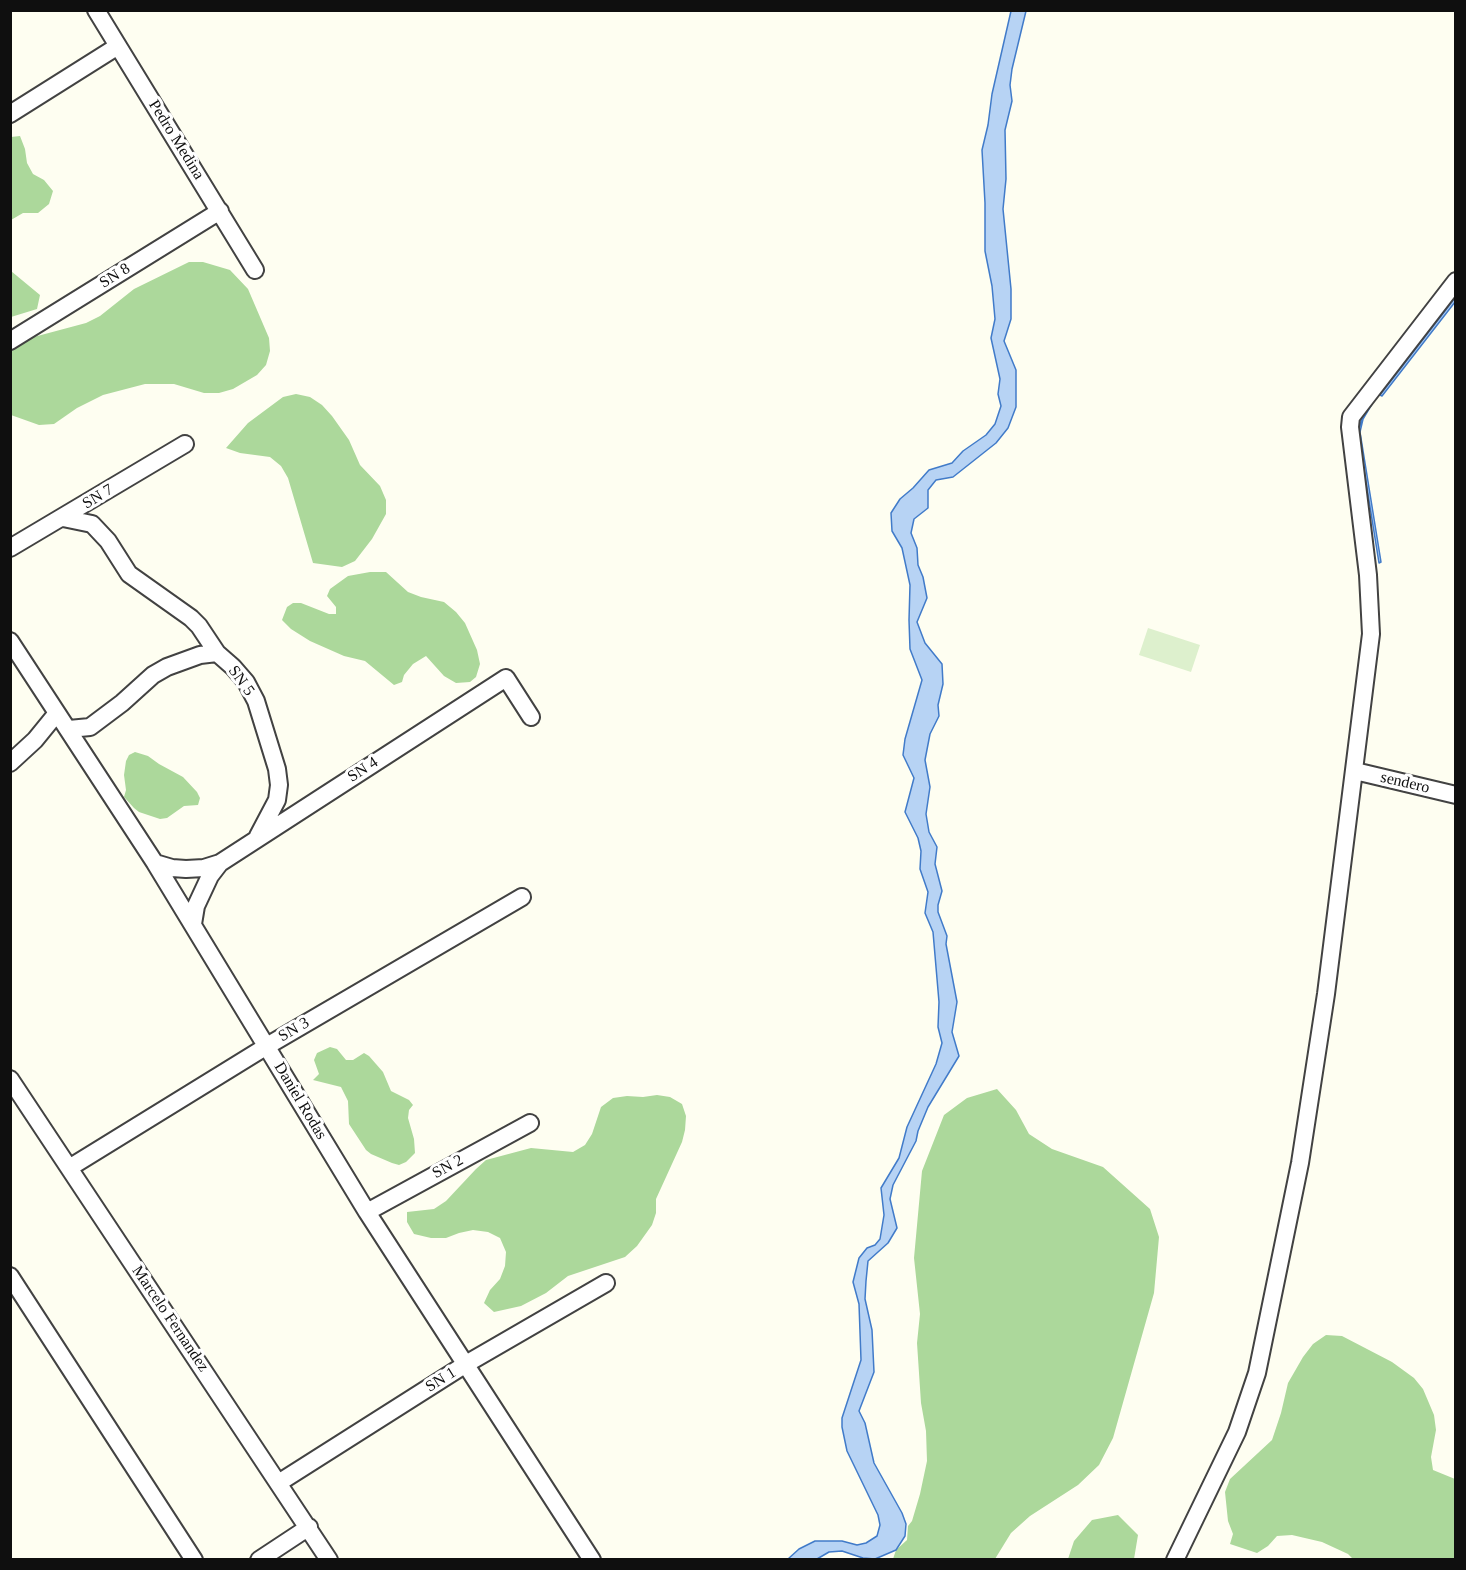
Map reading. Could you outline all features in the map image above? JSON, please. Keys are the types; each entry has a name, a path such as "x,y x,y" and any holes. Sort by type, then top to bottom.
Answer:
{"street":[{"name":"Pedro Medina","path":"96,10 255,270"},
{"path":"10,114 118,46"},
{"name":"SN 8","path":"10,341 220,211"},
{"path":"1175,1560 1238,1432 1246,1411 1260,1363 1300,1163 1326,994 1371,634 1368,574 1351,437 1352,417 1455,281"},
{"name":"SN 7","path":"10,548 185,444"},
{"path":"63,518 92,524 108,541 129,574 191,618 217,653"},
{"name":"Daniel Rodas","path":"10,641 155,863 367,1212 592,1560"},
{"name":"SN 5","path":"69,729 90,727 114,710 153,675 167,667 200,655 217,653 246,682 256,701 277,770 279,785 277,800 256,839"},
{"name":"SN 4","path":"155,863 186,870 204,868 220,862 506,678 531,717"},
{"path":"10,763 35,740 57,713"},
{"name":"sendero","path":"1355,771 1455,795"},
{"name":"SN 4","path":"193,924 196,906 210,876 220,862"},
{"name":"SN 3","path":"69,1168 267,1046 522,897"},
{"name":"Marcelo Fernandez","path":"11,1082 280,1482 329,1560"},
{"name":"SN 2","path":"367,1212 530,1123"},
{"path":"10,1276 194,1560"},
{"name":"SN 1","path":"280,1482 466,1364 606,1284"},
{"path":"259,1560 309,1527"}],"green space":[{"path":"20,136 27,163 33,174 44,180 53,191 49,204 38,213 23,213 11,220 11,137"},
{"path":"189,262 203,262 230,270 248,289 269,338 270,351 266,365 257,375 233,389 219,393 204,393 174,384 145,384 103,395 77,408 54,424 39,425 11,415 10,352 30,338 86,323 100,316 134,289"},
{"path":"11,271 40,295 37,309 11,317"},
{"path":"296,394 310,397 332,416 349,440 360,465 380,486 386,500 386,514 372,539 355,561 342,567 313,563 288,478 281,466 270,457 240,453 226,448 248,423 283,397"},
{"path":"386,572 408,592 444,602 456,612 465,623 477,650 480,664 476,677 470,682 456,683 444,676 426,656 413,664 404,675 402,682 394,685 365,661 344,656 310,641 291,629 282,620 287,607 293,603 301,603 329,614 336,614 336,607 327,596 330,589 348,576"},
{"path":"1148,628 1200,645 1191,672 1139,655"},
{"path":"135,752 148,756 183,777 197,792 200,798 198,805 184,806 167,818 160,819 134,808 124,797 126,790 124,775 126,761 129,755"},
{"path":"330,1047 337,1049 346,1060 353,1060 364,1053 369,1056 383,1072 391,1091 409,1100 413,1105 409,1110 408,1118 415,1153 406,1162 399,1165 392,1163 366,1150 349,1124 348,1101 341,1087 313,1080 319,1074 314,1060 317,1053"},
{"path":"997,1089 1016,1110 1029,1134 1052,1149 1103,1167 1150,1209 1159,1237 1154,1293 1113,1438 1099,1465 1078,1485 1030,1516 1011,1533 995,1559 893,1559 896,1550 907,1540 908,1526 912,1521 920,1494 927,1461 917,1343 920,1314 914,1258 922,1171 944,1115 967,1098"},
{"path":"657,1095 670,1097 682,1104 686,1116 685,1130 682,1142 656,1199 656,1213 652,1225 637,1246 625,1257 568,1276 546,1293 521,1306 494,1312 484,1303 490,1290 500,1279 505,1266 506,1252 500,1238 488,1232 473,1230 446,1238 431,1238 414,1234 407,1222 407,1212 434,1209 446,1201 486,1160 531,1148 573,1152 585,1145 592,1134 601,1107 613,1098"},
{"path":"1326,1335 1342,1336 1392,1362 1414,1378 1423,1389 1434,1415 1436,1430 1431,1457 1433,1470 1455,1479 1455,1559 1353,1559 1348,1554 1322,1542 1292,1535 1277,1536 1257,1553 1230,1544 1233,1534 1228,1521 1225,1492 1230,1479 1272,1440 1288,1383 1313,1344"},
{"path":"1118,1515 1138,1535 1134,1559 1068,1559 1074,1541 1092,1520"}],"water":[{"path":"1011,11 1026,11 1010,85 1012,101 1005,130 1006,179 1003,209 1011,289 1011,319 1004,341 1016,370 1016,407 1008,428 996,443 953,477 936,480 928,490 928,508 914,519 911,533 917,548 918,565 927,598 917,622 925,643 942,664 943,684 938,705 939,716 930,734 925,760 930,787 926,814 929,832 937,847 935,864 942,891 938,912 947,936 946,944 957,1002 952,1032 959,1056 928,1107 916,1141 893,1185 890,1199 897,1228 888,1243 868,1261 865,1299 872,1330 874,1372 859,1411 865,1423 874,1463 902,1513 906,1524 905,1536 896,1550 875,1559 863,1558 842,1551 829,1552 817,1559 788,1559 799,1549 815,1541 842,1541 857,1545 866,1543 877,1536 880,1525 878,1515 847,1451 842,1427 842,1418 861,1360 859,1304 853,1282 859,1258 867,1248 875,1245 880,1239 884,1215 881,1188 899,1158 907,1127 936,1064 942,1043 938,1027 939,1002 933,932 925,913 928,892 920,869 921,851 918,838 905,812 914,778 903,755 905,739 922,680 910,649 910,585 902,548 892,531 891,513 900,499 929,470 952,463 963,451 986,435 995,424 1001,406 998,394 1000,379 991,338 995,319 992,286 985,251 982,150"},
{"path":"1455,298 1455,302 1382,396 1380,395"},
{"path":"1372,404 1363,419 1360,432 1381,562 1379,563 1358,432 1362,418"}]}
